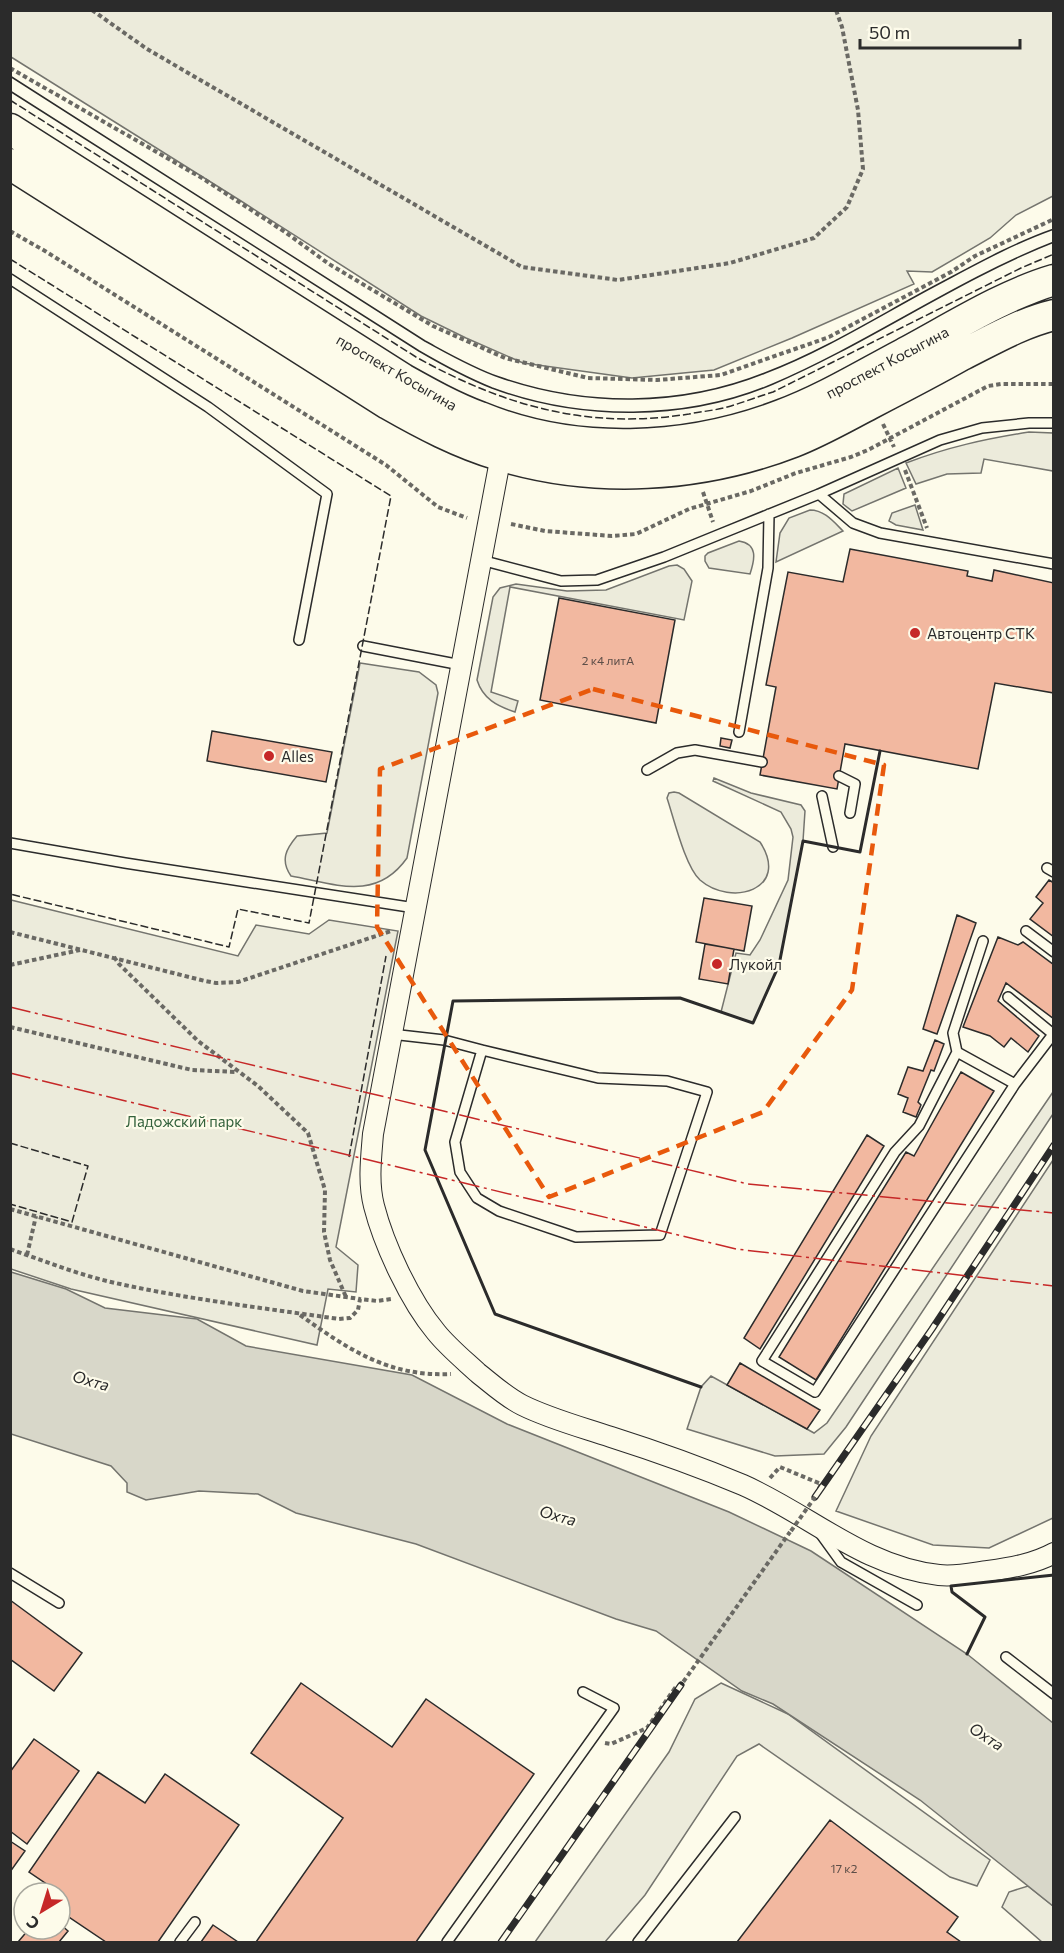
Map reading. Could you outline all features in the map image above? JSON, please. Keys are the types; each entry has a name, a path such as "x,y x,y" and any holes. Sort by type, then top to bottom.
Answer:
{"main road":[{"name":"проспект Косыгина","path":"10,129 441,401 524,432 567,440 610,444 654,444 698,439 783,415 1008,299 1053,280"},
{"name":"проспект Косыгина","path":"10,164 388,404 428,426 472,445 501,455 562,469 609,473 656,472 749,457 794,442 1000,335 1053,315"}],"street":[{"path":"501,455 373,1134 370,1174 374,1205 398,1269 435,1331 494,1387 540,1414 633,1444 751,1489 861,1552 917,1571 941,1575 1007,1568 1043,1559 1053,1553"}],"lane":[{"path":"10,279 208,407 327,494 299,640"},
{"path":"481,560 561,581 597,580 664,557 819,494 940,440 982,428 1053,423"},
{"path":"819,494 853,523 880,533 1053,564"},
{"path":"739,732 768,568 769,514"},
{"path":"363,646 461,665"},
{"path":"647,770 676,753 695,750 762,762"},
{"path":"839,776 855,784 850,813"},
{"path":"822,796 833,847"},
{"path":"10,843 413,916"},
{"path":"1026,931 1053,952"},
{"path":"983,941 953,1033 957,1052 919,1126 895,1152 762,1361 815,1392 1015,1084 1053,1033 1008,997"},
{"path":"391,1034 444,1040 598,1078 667,1081 707,1092 660,1235 576,1237 499,1211 477,1198 459,1172 455,1142 482,1050"},
{"path":"957,1052 1015,1084"},
{"path":"816,1528 841,1562 916,1605"},
{"path":"10,1573 59,1603"},
{"path":"1006,1657 1053,1694"},
{"path":"447,1942 614,1708 583,1692"},
{"path":"638,1942 735,1817"},
{"path":"180,1942 195,1922"}],"path":[{"path":"92,10 147,49 522,267 618,280 730,263 814,238 847,207 863,169 858,110 842,27 836,10"},
{"path":"10,68 202,178 285,232 329,264 433,326 505,358 588,378 657,380 721,375 830,337 951,272 975,256 1053,219"},
{"path":"10,231 386,465 438,507 467,518"},
{"path":"881,421 899,457 933,543"},
{"path":"702,491 718,535"},
{"path":"10,932 205,981 228,983 238,982 413,916"},
{"path":"10,965 82,950"},
{"path":"114,957 198,1041 258,1086 308,1133 325,1190 324,1232 330,1260 346,1297"},
{"path":"10,1027 192,1070 238,1072"},
{"path":"10,1209 303,1291 377,1301 412,1295"},
{"path":"27,1255 36,1216"},
{"path":"10,1248 63,1268 111,1282 193,1298 339,1319 350,1318 358,1310 360,1299"},
{"path":"297,1313 340,1344 376,1362 420,1374 467,1376 494,1387"},
{"path":"611,1744 647,1728 675,1688 681,1685 815,1497 821,1484 780,1467 777,1471"}],"highlighted area":[{"path":"593,689 884,765 852,990 763,1112 549,1197 377,927 380,769"}],"green space":[{"path":"10,11 1053,11 1053,196 1016,215 990,238 932,272 907,271 914,284 714,370 632,378 523,363 421,316 11,57"},
{"path":"1029,432 1053,433 1053,471 984,459 981,473 947,474 916,484 906,463 967,444"},
{"path":"898,468 906,488 852,511 843,504 844,494"},
{"path":"915,505 923,530 896,525 889,521 892,513"},
{"path":"810,510 824,514 843,531 776,562 780,533 789,518"},
{"path":"739,541 749,545 754,553 750,574 709,568 705,561 708,553"},
{"path":"677,565 684,569 692,581 684,620 510,587 491,692 518,701 515,712 497,704 483,692 477,680 493,597 500,588 516,584 567,591 606,590"},
{"path":"360,663 419,672 436,685 438,693 407,858 395,872 368,885 339,885 291,876 285,860 290,845 297,836 327,833"},
{"path":"714,778 751,793 801,805 805,811 803,841 779,965 753,1023 721,1012 736,953 750,955 760,940 788,880 793,837 781,812 713,781"},
{"path":"674,792 760,842 768,859 768,872 763,882 753,889 727,892 713,888 700,880 685,853 667,798 669,793"},
{"name":"Ладожский парк","path":"11,900 238,956 256,925 309,934 329,920 398,931 336,1247 358,1265 356,1292 328,1289 317,1345 71,1289 11,1269"},
{"path":"1053,1092 1053,1114 846,1427 824,1454 775,1456 687,1429 701,1387 711,1376 814,1433 827,1423"},
{"path":"1053,1160 1053,1518 989,1548 933,1545 836,1511 871,1436"},
{"path":"721,1683 788,1714 990,1860 977,1886 950,1877 759,1744 737,1756 645,1895 605,1942 535,1942 669,1752 695,1699"},
{"path":"1028,1886 1053,1906 1053,1942 1042,1942 1002,1907 1009,1892"}],"water":[{"name":"Охта","path":"11,1272 66,1289 105,1308 197,1319 246,1346 412,1375 507,1424 729,1512 811,1551 967,1654 1053,1723 1053,1906 920,1800 773,1704 742,1691 656,1631 616,1619 416,1544 296,1513 258,1494 199,1491 146,1500 127,1492 127,1483 111,1466 11,1434"}],"building":[{"name":"Автоцентр СТК","path":"850,549 968,571 967,576 992,581 994,570 1054,583 1054,693 995,683 978,769 845,744 837,789 760,775 776,687 766,685 788,572 843,582"},
{"path":"559,598 675,620 656,723 540,700"},
{"name":"Alles","path":"212,731 332,752 326,782 207,761"},
{"path":"721,738 732,740 730,748 720,746"},
{"path":"1049,880 1054,883 1054,937 1030,919 1043,903 1036,897"},
{"path":"704,898 752,906 744,951 696,942"},
{"path":"957,915 976,923 937,1034 923,1029"},
{"path":"998,937 1018,945 1023,942 1054,965 1054,1019 1006,983 998,1001 1039,1036 1028,1052 1011,1038 1004,1047 990,1036 963,1027"},
{"name":"Лукойл","path":"705,944 734,949 728,984 699,979"},
{"path":"935,1040 944,1044 934,1071 931,1070 918,1102 921,1105 916,1117 903,1112 908,1098 898,1094 908,1067 923,1071"},
{"path":"961,1072 994,1091 816,1380 779,1357 906,1152 914,1156"},
{"path":"867,1135 884,1146 760,1349 744,1338"},
{"path":"740,1363 820,1410 807,1429 727,1385"},
{"path":"10,1600 82,1653 54,1691 10,1659"},
{"path":"301,1683 392,1747 426,1699 534,1774 416,1942 256,1942 343,1818 251,1753"},
{"path":"34,1739 79,1771 27,1844 10,1831 10,1772"},
{"path":"98,1772 145,1803 165,1774 239,1825 158,1942 106,1942 72,1919 72,1881 42,1881 29,1872"},
{"path":"830,1820 958,1917 947,1932 961,1942 737,1942"},
{"path":"10,1841 25,1851 10,1872"},
{"path":"213,1925 238,1942 201,1942"},
{"path":"19,1941 60,1941 59,1942"}],"tram line":[{"path":"10,76 425,341 499,377 565,394 632,399 666,397 733,384 808,355 991,256 1054,229"},
{"path":"10,91 428,356 492,388 526,399 561,406 597,411 669,410 705,405 740,396 809,368 983,274 1054,242"}],"railway":[{"path":"815,1497 932,1329 1054,1145"},
{"path":"501,1942 681,1685"}],"fence":[{"path":"10,100 416,357 482,389 514,401 581,416 616,419 689,414 729,407 773,392 1021,268 1054,254"},
{"path":"10,259 391,496 309,923 238,909 229,947 10,894"},
{"path":"349,1157 386,956"},
{"path":"10,1143 88,1166 72,1222 10,1204"}],"wall":[{"path":"701,1387 495,1314 425,1150 453,1001 680,998 753,1023 779,965 803,841 860,852 880,751"},
{"path":"967,1654 985,1617 952,1592 951,1586 1054,1575"}],"power":[{"path":"10,1007 748,1184 1054,1213"},
{"path":"10,1073 736,1249 1054,1286"}],"place":[{"name":"Автоцентр СТК","path":"915,633"},
{"name":"Alles","path":"269,756"},
{"name":"Лукойл","path":"717,964"}]}
